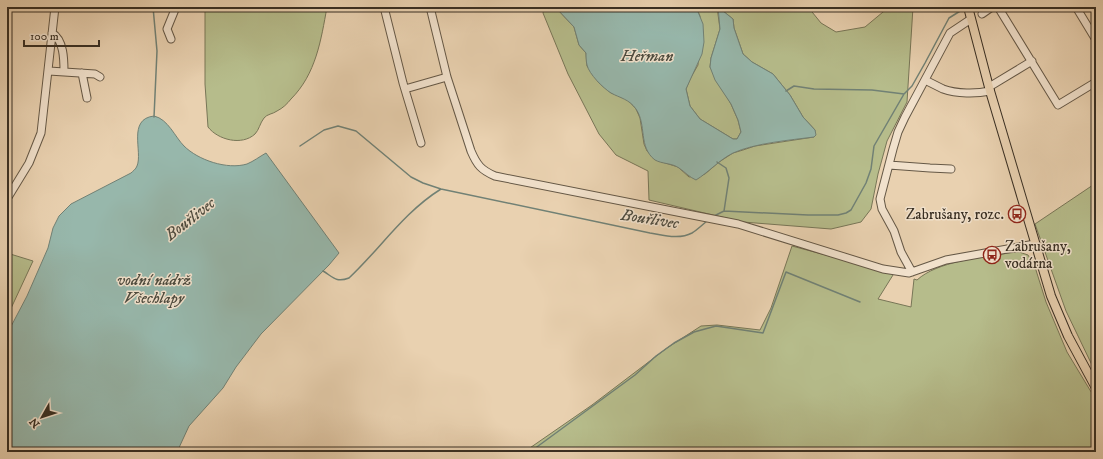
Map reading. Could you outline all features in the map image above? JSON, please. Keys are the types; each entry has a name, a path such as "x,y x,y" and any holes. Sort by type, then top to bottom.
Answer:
{"main road":[{"path":"970,14 990,89 1051,296 1077,354 1096,388"}],"street":[{"path":"7,199 29,163 41,133 55,7"},
{"path":"171,39 167,29 176,7"},
{"path":"386,7 405,89 421,143"},
{"path":"430,7 447,77 471,151 476,161 484,171 495,176 738,224 884,269 909,273 946,260 1035,244"},
{"path":"982,14 992,7"},
{"path":"998,7 1058,105 1096,82"},
{"path":"1076,7 1096,40"},
{"path":"912,272 901,252 894,231 882,209 880,199 898,132 950,33 970,14"},
{"path":"52,33 56,36 61,46 64,59 64,72"},
{"path":"925,80 943,89 959,92 980,93 990,89 1032,61"},
{"path":"49,71 95,74 100,77"},
{"path":"82,73 87,98"},
{"path":"405,89 447,77"},
{"path":"889,164 951,169"}],"green space":[{"path":"205,7 327,7 320,44 312,68 306,79 286,104 279,110 265,117 258,131 250,138 244,140 230,140 224,138 212,132 208,127 205,84"},
{"path":"544,7 557,7 574,27 579,45 586,53 587,66 599,83 611,93 627,99 636,109 640,118 644,144 647,151 656,160 678,167 689,177 705,174 733,153 755,146 814,137 815,130 803,117 790,95 773,74 752,62 743,54 734,28 733,19 718,7 808,7 821,23 836,32 865,27 889,7 913,7 907,102 887,141 878,174 871,209 861,222 831,229 743,222 649,200 648,171 616,155 599,134 568,74 543,13"},
{"path":"696,7 717,7 720,29 711,58 710,67 731,104 738,120 741,132 737,139 733,139 700,119 690,106 686,89 698,65 700,16"},
{"path":"1096,183 1096,198 1092,205 1096,209 1096,372 1066,311 1035,224"},
{"path":"792,246 889,272 893,275 878,299 911,307 914,279 917,280 936,268 960,261 1008,253 1019,252 1028,255 1035,267 1046,302 1067,352 1096,400 1096,452 524,452 592,405 667,348 701,326 717,325 760,330 771,308"},
{"path":"7,253 33,261 7,317"}],"water":[{"name":"Heřman","path":"557,7 696,7 703,24 704,42 702,54 686,89 690,106 700,119 733,139 737,139 741,132 738,120 731,104 715,80 710,67 711,58 720,29 718,7 733,19 734,28 743,54 752,62 773,74 790,95 803,117 815,130 816,135 814,137 773,142 733,153 696,180 676,166 655,160 646,149 641,122 636,109 627,101 608,91 593,76 588,69 586,53 579,45 574,27"},
{"name":"vodní nádrž Všechlapy","path":"154,116 167,124 184,146 190,151 197,156 222,165 239,166 247,164 266,153 339,253 261,334 236,367 223,388 189,426 177,452 7,452 7,334 27,296 48,248 53,228 59,216 71,204 131,173 135,169 138,160 138,129 146,118"}],"waterway":[{"path":"153,7 157,51 154,117"},
{"name":"Bouřlivec","path":"714,216 724,211 838,215 851,210 866,183 871,169 874,146 904,94 912,86 949,18 965,8"},
{"path":"786,91 794,86 814,89 872,90 904,94"},
{"name":"Bouřlivec","path":"300,146 324,130 338,126 356,131 411,177 441,189 666,236 676,237 687,235 694,232 707,221"},
{"path":"717,162 726,168 729,178 724,211"},
{"path":"323,271 338,280 349,278 415,209 441,189"},
{"path":"530,452 635,375 656,356 674,343 694,332 716,326 763,333 786,272 860,302"}],"place":[{"name":"Zabrušany, rozc.","path":"1017,214"},
{"name":"Zabrušany, vodárna","path":"992,255"}]}
